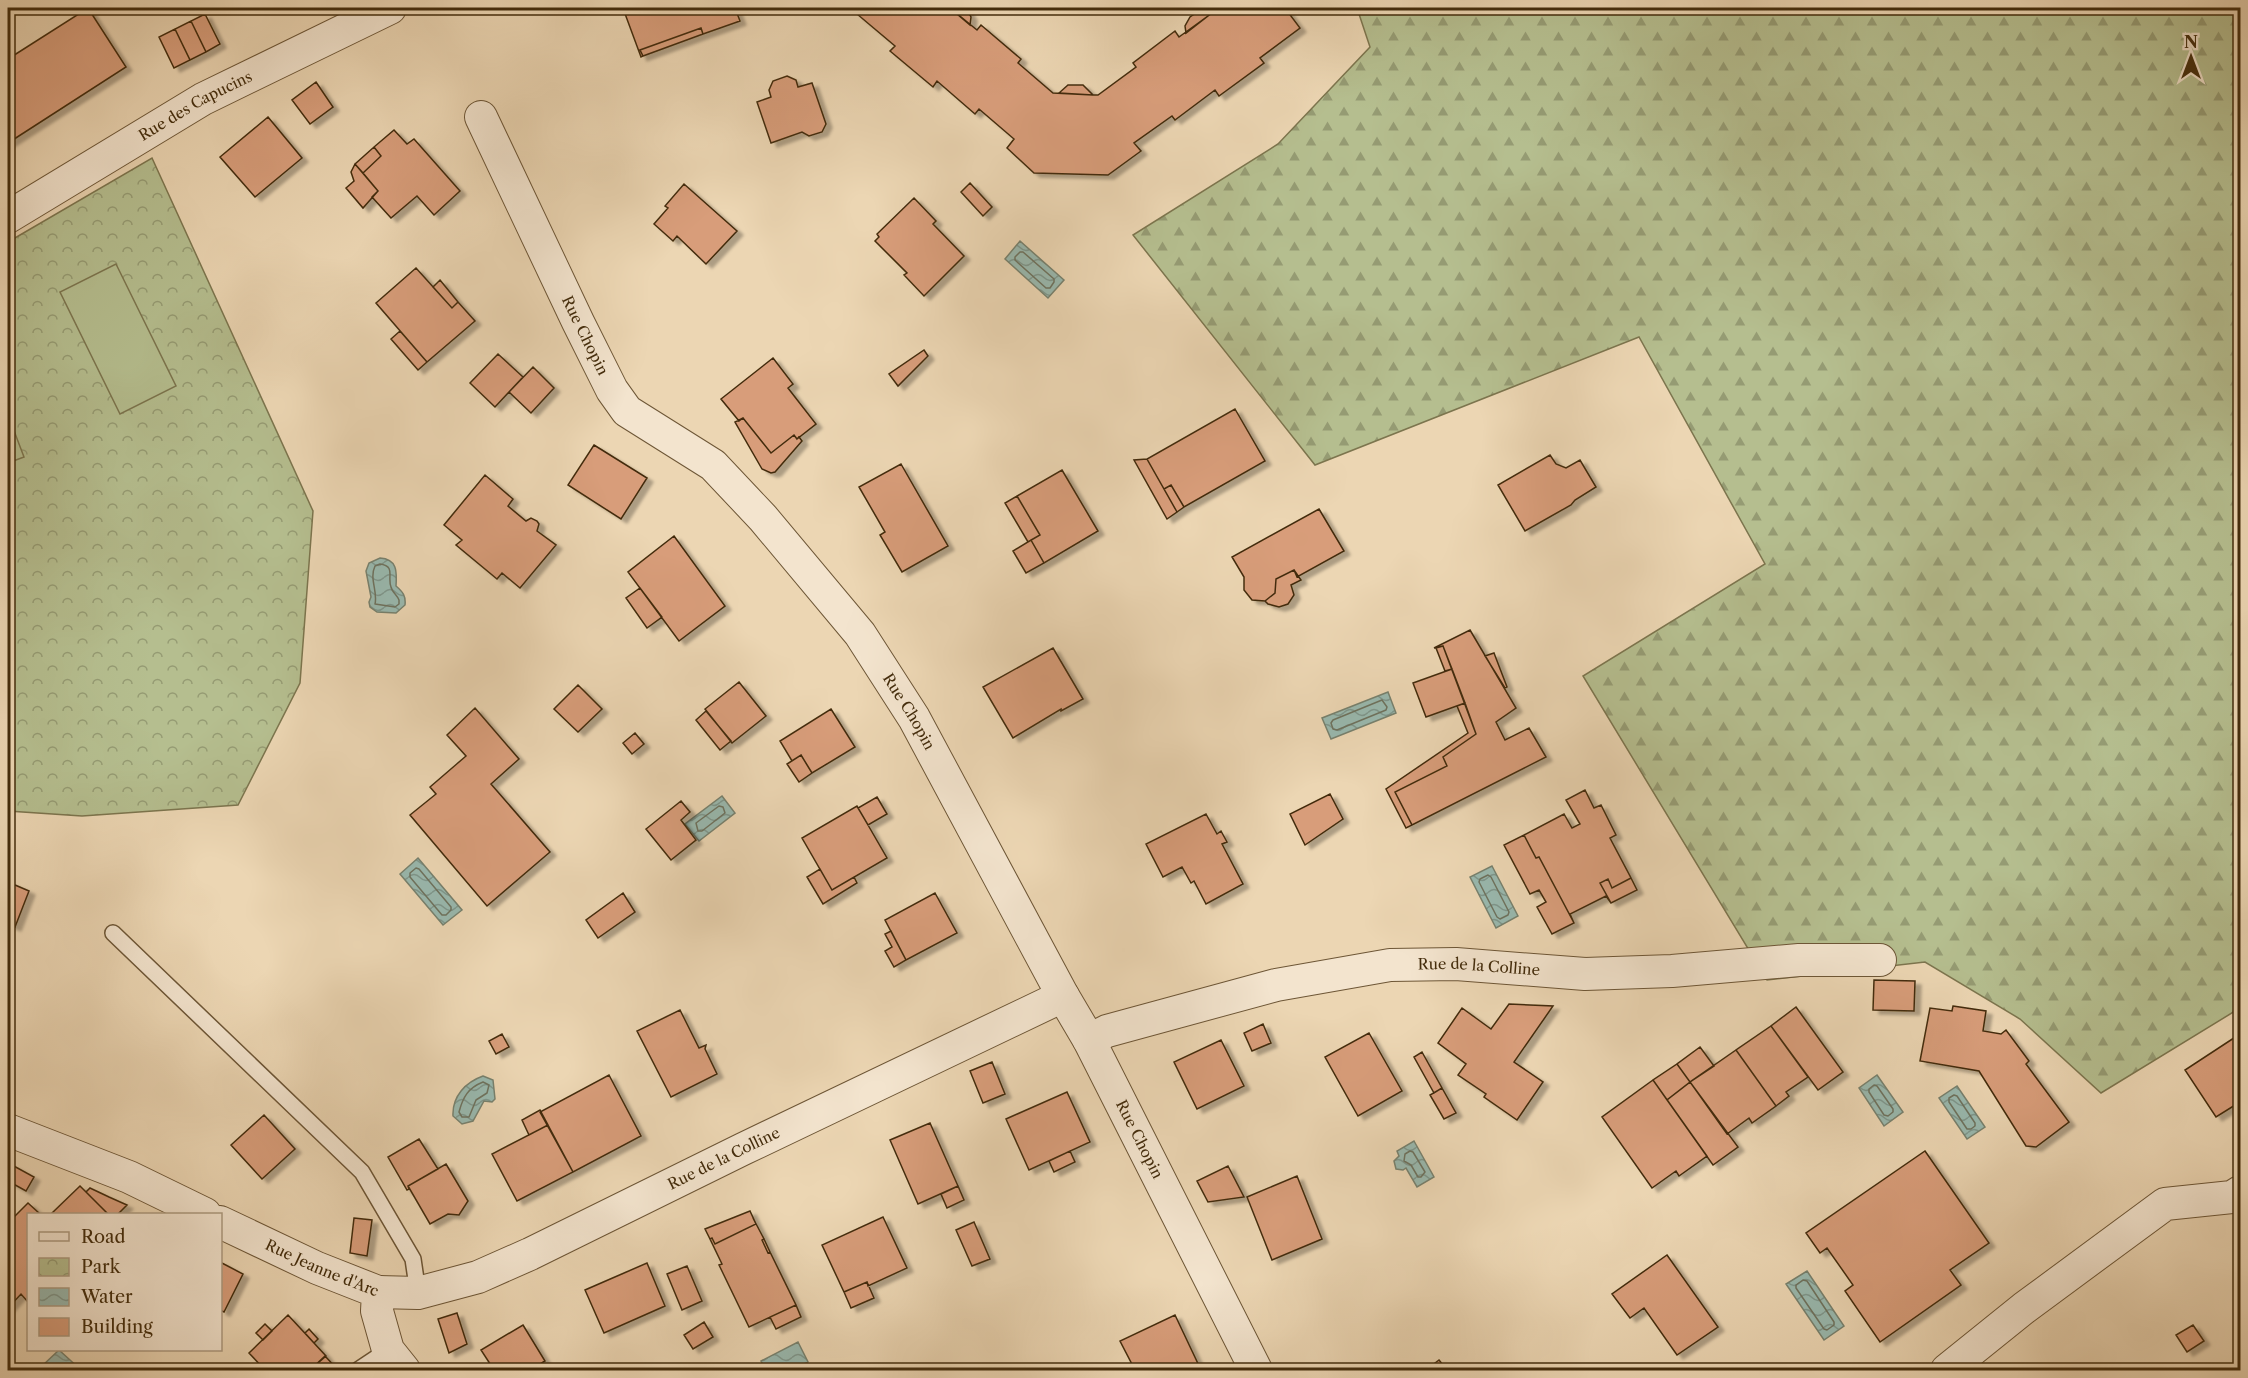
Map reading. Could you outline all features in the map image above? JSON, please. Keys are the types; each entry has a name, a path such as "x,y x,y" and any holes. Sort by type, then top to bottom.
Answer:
{"street":[{"name":"Rue des Capucins","path":"8,217 203,99 390,8"},
{"name":"Rue Chopin","path":"482,117 578,322 612,390 627,411 713,465 763,518 860,634 920,728 1063,996 1089,1040 1256,1371"},
{"name":"Rue de la Colline","path":"1089,1040 1107,1031 1275,985 1390,965 1456,964 1585,974 1672,971 1798,960 1880,960"},
{"name":"Rue de la Colline","path":"378,1292 418,1293 478,1277 1063,996"},
{"path":"8,1130 129,1178 201,1213"},
{"path":"1947,1371 2024,1308 2165,1204 2232,1197 2241,1192"},
{"name":"Rue Jeanne d'Arc","path":"222,1223 317,1268 378,1292 377,1311 396,1360"}],"lane":[{"path":"113,933 362,1172 412,1259 418,1293"},
{"path":"358,1371 396,1360"}],"green space":[{"path":"1357,8 2240,8 2240,1008 2101,1093 2020,1019 1925,962 1767,980 1583,676 1765,564 1639,337 1315,465 1133,235 1278,144 1370,47"},
{"path":"152,158 313,511 300,683 238,805 82,816 8,811 8,242"},
{"path":"116,264 176,386 120,414 60,292"},
{"path":"8,415 24,457 8,463"}],"water":[{"path":"1020,241 1064,280 1048,298 1005,259"},
{"path":"380,558 393,563 396,571 396,586 404,597 405,605 396,613 377,612 370,607 371,597 366,571 369,563"},
{"path":"1388,692 1396,713 1331,739 1322,718"},
{"path":"722,796 735,813 699,841 685,824"},
{"path":"418,858 462,910 443,925 400,874"},
{"path":"1492,866 1518,916 1496,928 1470,877"},
{"path":"1877,1075 1903,1112 1884,1126 1859,1088"},
{"path":"483,1076 493,1080 495,1099 492,1102 484,1101 473,1121 462,1124 453,1116 455,1102 466,1086"},
{"path":"1957,1086 1985,1127 1967,1139 1939,1098"},
{"path":"1414,1141 1434,1177 1417,1187 1406,1168 1396,1169 1394,1161 1399,1156 1397,1151"},
{"path":"1807,1271 1844,1326 1824,1340 1786,1284"},
{"path":"798,1342 808,1362 791,1370 766,1370 761,1361"},
{"path":"60,1351 81,1370 46,1370 42,1366"}],"building":[{"path":"88,8 126,67 8,143 8,59"},
{"path":"634,8 735,8 740,21 703,34 701,28 640,50 643,56 641,57 624,11"},
{"path":"862,8 950,8 977,30 981,25 1021,59 1018,63 1053,93 1093,95 1098,95 1136,67 1133,63 1175,31 1179,37 1219,8 1285,8 1300,28 1260,58 1264,63 1219,96 1215,90 1175,120 1172,116 1134,143 1141,151 1108,175 1034,173 1007,148 1014,139 979,109 975,114 937,81 933,87 890,51 895,46 857,14"},
{"path":"950,8 966,8 971,17 970,25"},
{"path":"1199,11 1213,12 1186,33 1185,26 1190,17"},
{"path":"205,14 220,44 206,52 191,21"},
{"path":"191,21 206,52 190,60 175,29"},
{"path":"701,28 703,34 643,56 640,50"},
{"path":"175,29 190,60 174,68 159,37"},
{"path":"787,76 796,80 798,87 812,83 826,124 822,132 809,136 802,132 771,143 757,102 771,97 769,90 773,81"},
{"path":"316,82 333,107 310,124 292,100"},
{"path":"1068,85 1083,85 1093,95 1059,93"},
{"path":"268,117 302,158 255,197 220,157"},
{"path":"394,130 407,144 414,139 460,191 434,215 417,196 391,218 372,197 378,191 363,173 381,156 374,147"},
{"path":"374,147 381,156 363,173 355,164"},
{"path":"355,164 378,191 363,208 346,188 354,181 351,172"},
{"path":"970,183 992,207 983,216 961,192"},
{"path":"684,184 737,231 706,264 677,236 673,241 654,224 668,208 665,206"},
{"path":"914,198 936,221 933,224 964,256 924,296 904,275 907,273 875,241 879,237 877,234"},
{"path":"416,268 452,308 458,302 475,321 427,362 376,303"},
{"path":"440,280 458,302 452,308 433,287"},
{"path":"400,331 427,362 418,370 391,339"},
{"path":"924,350 928,356 898,386 889,374"},
{"path":"498,354 523,377 495,407 470,383"},
{"path":"773,358 793,384 788,388 816,424 797,439 794,435 771,453 743,418 739,421 721,399"},
{"path":"533,367 554,388 531,413 509,392"},
{"path":"1235,409 1265,461 1184,507 1171,485 1164,489 1147,459"},
{"path":"743,418 771,453 794,435 802,441 775,472 771,473 762,469 735,422"},
{"path":"594,445 647,478 621,519 568,485"},
{"path":"1550,455 1556,464 1566,468 1580,460 1596,487 1571,505 1525,531 1498,485"},
{"path":"1147,459 1177,512 1167,519 1134,460"},
{"path":"901,464 948,546 902,572 880,535 885,532 859,487"},
{"path":"1062,470 1098,531 1044,563 1031,540 1040,535 1017,496"},
{"path":"485,475 513,499 508,506 526,521 531,518 537,521 539,524 537,531 556,545 520,588 502,573 497,579 456,545 462,540 444,525"},
{"path":"1171,485 1184,507 1177,512 1164,489"},
{"path":"1017,496 1040,535 1028,542 1005,503"},
{"path":"1319,509 1344,551 1297,577 1294,570 1276,579 1275,593 1265,601 1252,600 1244,590 1244,577 1232,557"},
{"path":"674,536 725,606 679,641 628,572"},
{"path":"1031,540 1044,563 1026,573 1013,551"},
{"path":"1294,570 1301,580 1291,585 1294,595 1288,604 1279,607 1268,604 1265,601 1275,593 1276,579"},
{"path":"640,588 662,617 647,628 626,598"},
{"path":"1470,630 1516,708 1496,722 1505,740 1529,728 1546,757 1412,825 1395,792 1447,766 1443,757 1476,734 1443,646 1434,648"},
{"path":"1443,646 1452,669 1445,671 1436,648"},
{"path":"1053,648 1083,699 1061,711 1061,709 1013,738 983,687"},
{"path":"1494,653 1507,687 1505,688 1485,656"},
{"path":"1452,669 1465,703 1426,717 1413,683"},
{"path":"739,682 766,716 732,743 705,709"},
{"path":"578,685 602,709 578,732 554,709"},
{"path":"1465,703 1476,734 1443,757 1447,766 1395,792 1412,825 1406,828 1386,789 1468,733 1457,706"},
{"path":"475,708 519,759 491,784 550,852 487,906 410,815 436,794 430,787 466,756 447,735"},
{"path":"831,709 855,747 812,773 801,755 792,761 780,741"},
{"path":"706,711 731,741 720,750 696,720"},
{"path":"635,733 644,744 632,754 623,743"},
{"path":"801,755 812,773 799,782 787,764"},
{"path":"1585,790 1594,808 1601,805 1616,835 1610,838 1631,878 1612,888 1608,879 1600,883 1611,903 1606,896 1570,914 1574,923 1539,857 1536,858 1524,835 1564,814 1572,828 1580,824 1566,800"},
{"path":"1330,794 1343,819 1305,845 1290,814"},
{"path":"877,797 887,814 868,825 858,808"},
{"path":"681,801 690,812 681,820 696,840 671,860 646,829"},
{"path":"857,806 887,858 832,890 802,838"},
{"path":"1206,814 1217,834 1221,831 1227,842 1222,844 1243,884 1206,904 1194,881 1191,883 1182,867 1163,877 1146,844"},
{"path":"1524,835 1536,858 1539,857 1574,923 1552,934 1537,907 1546,902 1539,890 1530,894 1504,845"},
{"path":"820,869 832,890 854,877 857,883 823,904 807,877"},
{"path":"1631,878 1637,890 1611,903 1600,883 1608,879 1612,888"},
{"path":"8,882 29,891 15,927 8,924"},
{"path":"623,893 635,912 598,938 586,920"},
{"path":"935,893 957,933 906,960 885,920"},
{"path":"891,931 906,960 894,967 885,951 892,947 885,934"},
{"path":"1874,980 1915,981 1914,1011 1873,1010"},
{"path":"1509,1004 1553,1006 1514,1062 1543,1082 1517,1120 1484,1097 1486,1094 1458,1075 1466,1064 1438,1043 1462,1008 1491,1029"},
{"path":"1953,1006 1986,1011 1983,1031 2001,1034 2006,1030 2029,1061 2026,1064 2069,1122 2036,1147 2026,1146 1979,1071 1920,1061 1930,1008 1952,1011"},
{"path":"1796,1007 1843,1072 1818,1090 1771,1026"},
{"path":"680,1010 699,1048 706,1045 705,1049 717,1074 671,1097 637,1031"},
{"path":"1263,1024 1271,1043 1252,1051 1244,1033"},
{"path":"1771,1026 1808,1077 1786,1092 1789,1096 1776,1106 1736,1050"},
{"path":"1369,1033 1402,1091 1358,1116 1325,1057"},
{"path":"502,1034 509,1047 496,1054 489,1041"},
{"path":"2240,1034 2240,1102 2216,1117 2185,1070"},
{"path":"1221,1040 1244,1086 1197,1109 1174,1062"},
{"path":"1700,1047 1714,1066 1690,1082 1677,1064"},
{"path":"1736,1050 1776,1106 1752,1123 1749,1118 1727,1134 1690,1082"},
{"path":"1422,1052 1442,1088 1434,1093 1414,1057"},
{"path":"992,1062 1005,1094 983,1103 970,1071"},
{"path":"1677,1064 1690,1082 1667,1100 1653,1080"},
{"path":"609,1075 641,1136 573,1172 540,1112"},
{"path":"1653,1080 1707,1156 1679,1176 1676,1171 1652,1188 1602,1117"},
{"path":"1690,1082 1738,1147 1713,1165 1667,1100"},
{"path":"1442,1088 1456,1113 1444,1119 1430,1095"},
{"path":"1067,1092 1090,1142 1029,1170 1006,1119"},
{"path":"540,1110 548,1125 529,1135 522,1120"},
{"path":"264,1115 295,1149 262,1179 231,1145"},
{"path":"930,1123 958,1186 918,1204 890,1140"},
{"path":"548,1125 573,1172 517,1201 492,1154"},
{"path":"419,1139 438,1169 408,1186 407,1190 388,1157"},
{"path":"1070,1151 1075,1162 1054,1172 1049,1161"},
{"path":"1925,1151 1989,1243 1950,1270 1961,1285 1880,1342 1845,1291 1853,1285 1827,1248 1820,1253 1806,1233"},
{"path":"446,1164 468,1201 459,1215 448,1214 430,1224 408,1186"},
{"path":"12,1165 34,1177 26,1191 8,1181 8,1173"},
{"path":"1228,1166 1244,1197 1208,1202 1197,1181"},
{"path":"1297,1176 1322,1239 1272,1260 1247,1197"},
{"path":"80,1186 107,1213 52,1213"},
{"path":"958,1186 964,1200 947,1208 941,1194"},
{"path":"90,1188 127,1205 119,1213 107,1213 86,1192"},
{"path":"28,1203 39,1213 27,1213 27,1301 21,1294 8,1308 8,1223"},
{"path":"750,1211 756,1224 715,1244 712,1238 710,1239 705,1229"},
{"path":"883,1217 907,1268 868,1286 867,1282 844,1292 822,1245"},
{"path":"354,1218 372,1220 367,1256 350,1253"},
{"path":"753,1218 764,1239 762,1240 768,1253 770,1252 796,1305 749,1327 719,1265 722,1264 710,1239 712,1238 715,1244 756,1224"},
{"path":"974,1222 990,1259 972,1266 956,1230"},
{"path":"764,1239 770,1252 768,1253 762,1240"},
{"path":"1667,1255 1718,1327 1677,1355 1644,1308 1630,1318 1612,1294"},
{"path":"222,1263 243,1274 224,1312 222,1311"},
{"path":"647,1263 665,1306 604,1333 585,1290"},
{"path":"687,1266 702,1301 682,1310 667,1274"},
{"path":"867,1282 874,1298 851,1308 844,1292"},
{"path":"796,1305 801,1317 776,1329 770,1317"},
{"path":"457,1313 467,1344 449,1353 438,1319"},
{"path":"288,1315 326,1356 310,1370 265,1370 249,1353"},
{"path":"1175,1315 1201,1370 1135,1370 1120,1341"},
{"path":"704,1322 713,1337 693,1349 684,1335"},
{"path":"265,1324 272,1331 263,1340 256,1333"},
{"path":"523,1325 545,1361 530,1370 494,1370 481,1350"},
{"path":"2193,1325 2204,1341 2187,1352 2176,1335"},
{"path":"309,1329 318,1339 314,1343 305,1333"},
{"path":"325,1356 338,1370 310,1370"},
{"path":"1439,1360 1447,1370 1426,1370"}]}
